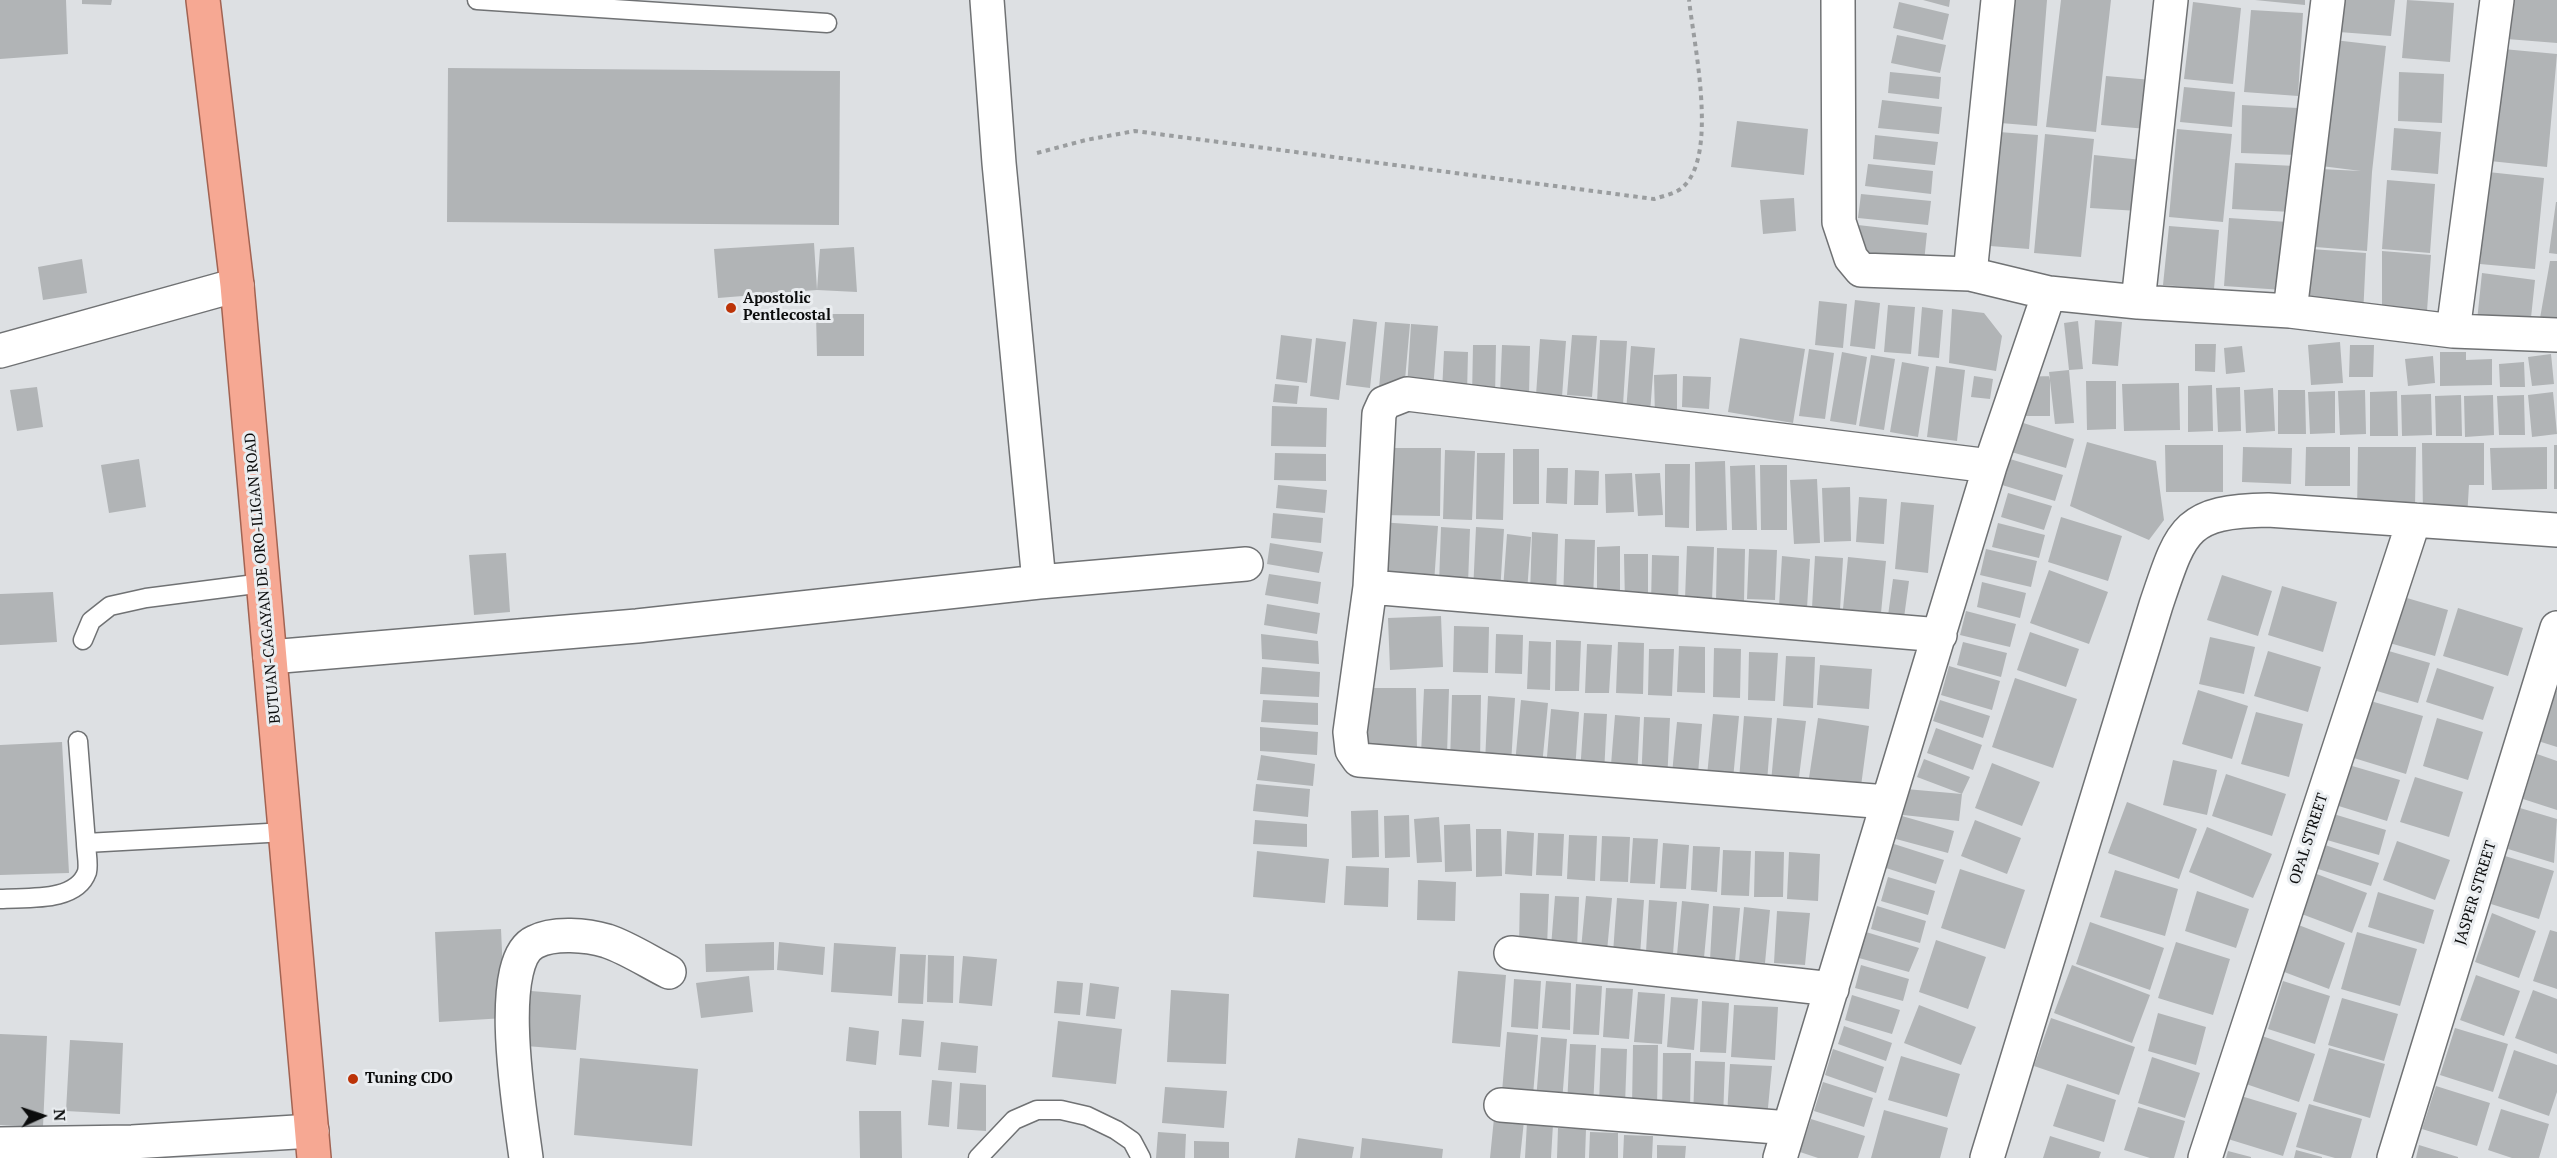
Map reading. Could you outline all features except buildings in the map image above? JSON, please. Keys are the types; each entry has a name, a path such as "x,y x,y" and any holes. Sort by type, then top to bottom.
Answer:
{"highway":[{"name":"BUTUAN-CAGAYAN DE ORO-ILIGAN ROAD","path":"203,0 237,285 313,1144"}],"street":[{"path":"987,0 999,163 1039,582"},
{"path":"1838,0 1839,222 1851,258 1862,270 1970,274 2049,293 2138,302 2290,311 2453,332 2557,335"},
{"path":"1970,274 1998,0"},
{"path":"2138,302 2171,0"},
{"path":"2290,311 2328,0"},
{"path":"2453,332 2496,0"},
{"path":"0,351 237,285"},
{"path":"1501,1105 1785,1143 1990,466 2049,293"},
{"path":"1887,802 1359,760 1352,750 1350,732 1370,587 1379,414 1384,403 1407,394 1990,466"},
{"path":"1987,1158 2156,605 2181,539 2208,516 2236,511 2557,530"},
{"name":"OPAL STREET","path":"2205,1158 2414,520"},
{"path":"270,657 637,626 1039,582 1246,564"},
{"path":"1370,587 1940,635"},
{"name":"JASPER STREET","path":"2394,1158 2557,628"},
{"path":"526,1158 511,1028 511,995 518,962 533,942 556,937 592,937 610,942 669,972"},
{"path":"1511,953 1832,989"},
{"path":"0,1144 132,1142 313,1144"}],"lane":[{"path":"477,0 827,23"},
{"path":"83,640 91,621 110,606 146,598 263,583"},
{"path":"0,899 58,895 78,885 87,871 78,741"},
{"path":"86,843 286,832"},
{"path":"978,1158 1014,1120 1037,1110 1061,1110 1087,1116 1116,1130 1132,1141 1141,1158"}],"path":[{"path":"999,163 1086,140 1135,131 1654,199 1683,188 1697,169 1703,122 1689,0"}],"place":[{"name":"Apostolic Pentlecostal","path":"731,308"},
{"name":"Tuning CDO","path":"353,1079"}]}
